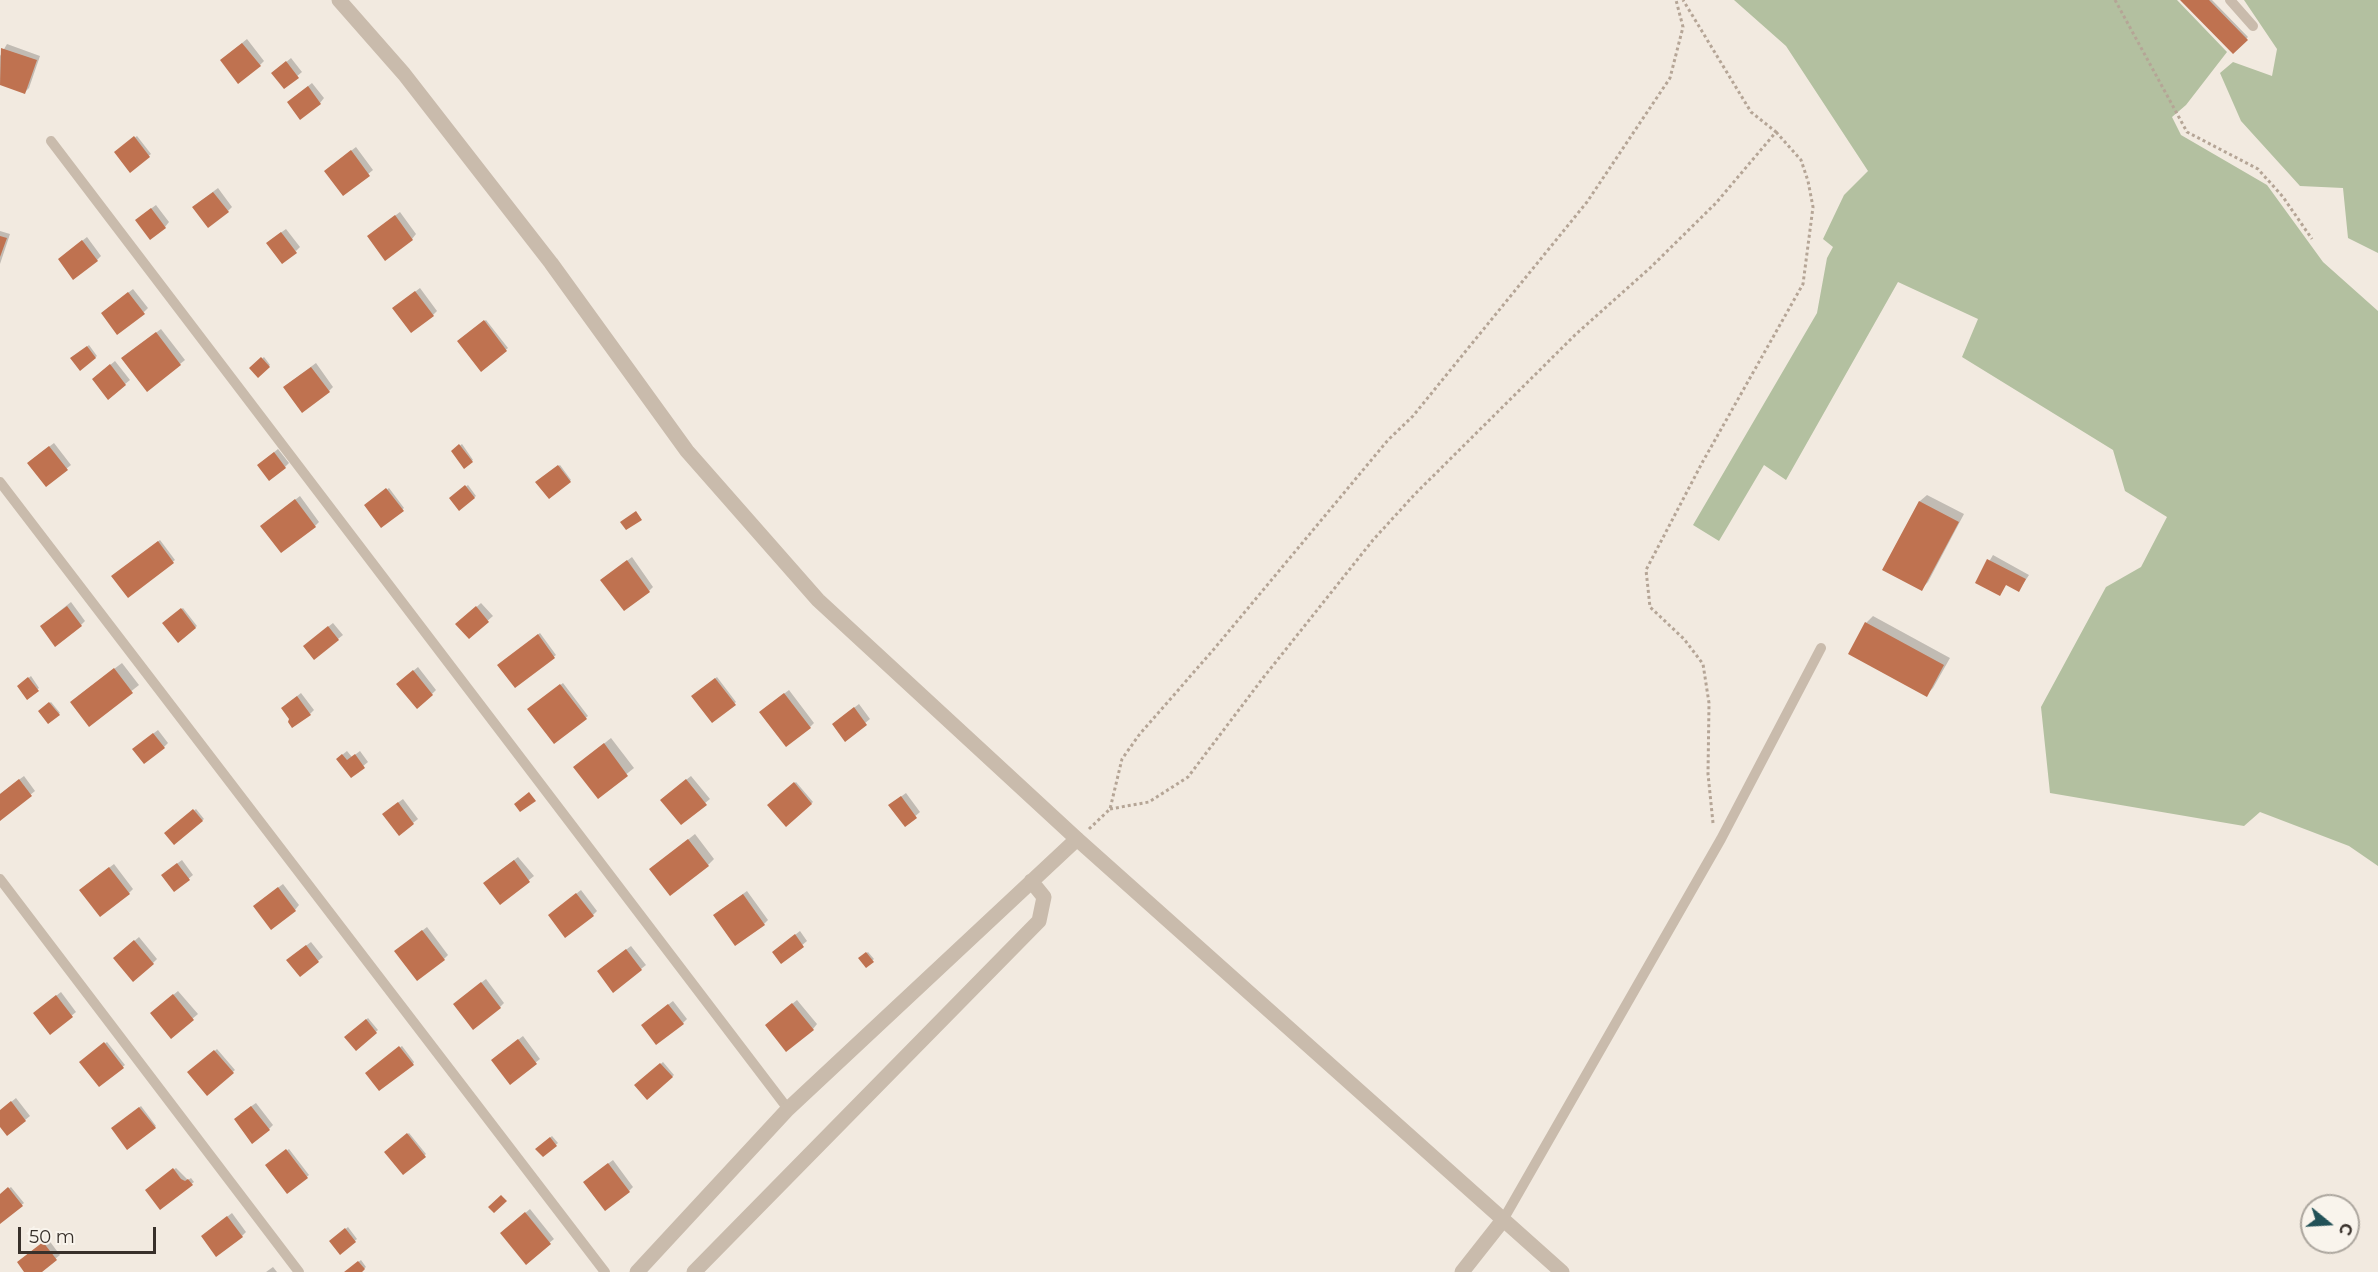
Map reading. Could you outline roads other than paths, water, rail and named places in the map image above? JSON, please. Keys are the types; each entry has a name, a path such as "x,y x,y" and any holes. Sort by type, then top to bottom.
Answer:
{"street":[{"path":"339,0 404,75 551,263 687,451 818,600 1077,839 1562,1272"},
{"path":"637,1272 788,1109 1077,839"},
{"path":"694,1272 1039,921 1044,897 1031,881"},
{"path":"1462,1272 1503,1220"}],"lane":[{"path":"2230,0 2253,26"},
{"path":"51,141 788,1109"},
{"path":"0,482 604,1272"},
{"path":"1503,1220 1721,839 1821,648"},
{"path":"0,879 299,1272"}]}
